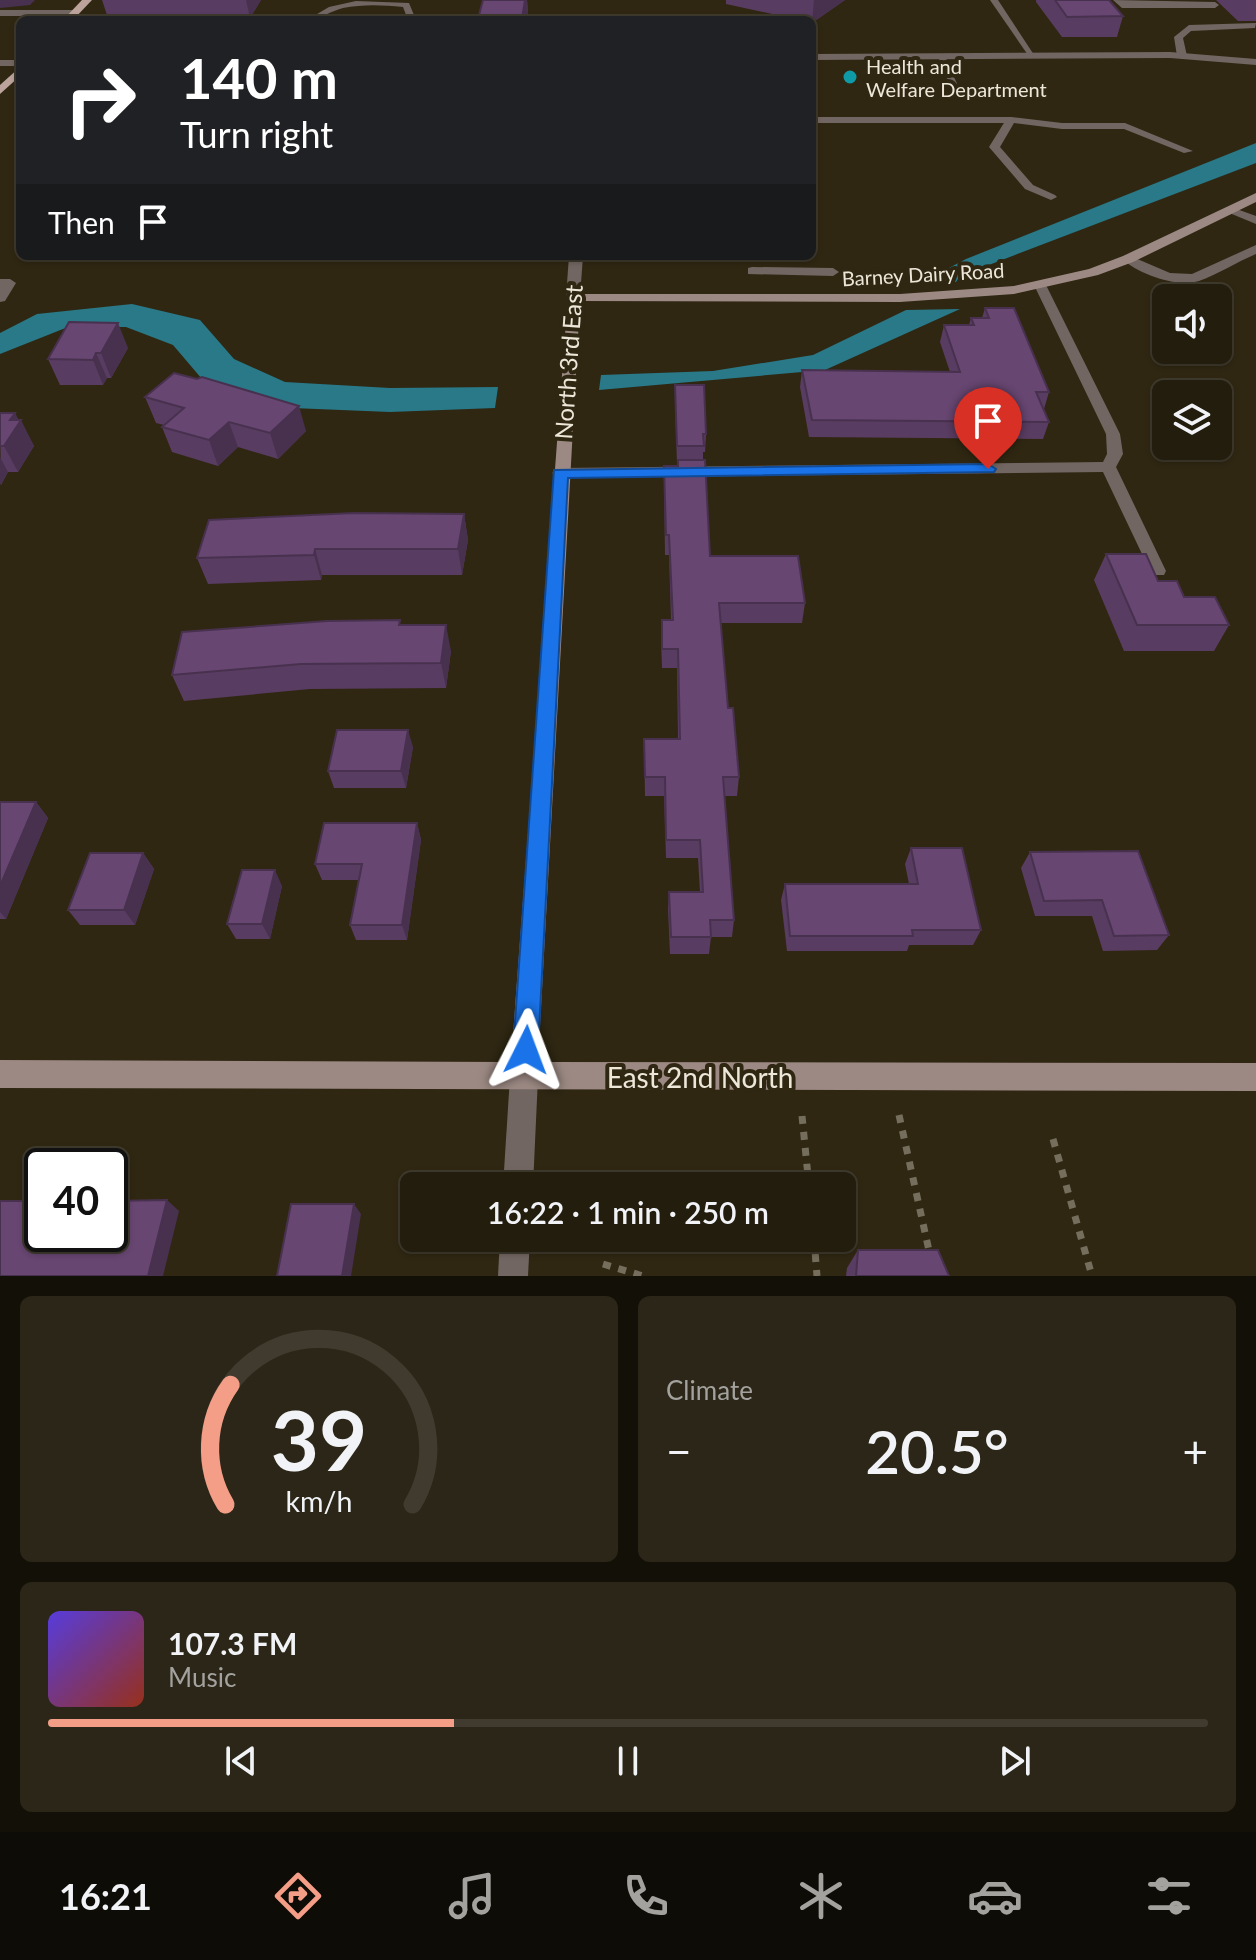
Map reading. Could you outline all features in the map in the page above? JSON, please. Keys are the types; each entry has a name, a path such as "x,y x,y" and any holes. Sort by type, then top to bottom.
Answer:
{"main road":[{"path":"72,16 87,0"},
{"path":"0,91 16,74"}],"street":[{"path":"816,57 1182,56 1256,62"},
{"path":"816,120 1011,120"},
{"name":"Barney Dairy Road","path":"573,297 900,298 999,292 1093,272 1128,259 1256,197"},
{"name":"North 3rd East","path":"519,1172 560,473 576,260"},
{"name":"East 2nd North","path":"0,1074 1256,1077"},
{"path":"513,1276 514,1252"}],"lane":[{"path":"994,0 1033,56"},
{"path":"1117,0 1122,5 1215,5"},
{"path":"317,16 336,4 385,2 406,5 410,16"},
{"path":"1178,5 1192,19"},
{"path":"0,13 53,16"},
{"path":"1182,56 1178,37 1189,28 1255,25"},
{"path":"940,56 960,98"},
{"path":"1051,197 1029,187 994,147 1011,120 1062,126 1125,126 1188,151"},
{"path":"1231,210 1256,220"},
{"path":"1128,259 1160,275 1183,279 1194,278 1256,249"},
{"path":"752,271 833,272"},
{"path":"0,283 10,283 0,298"},
{"path":"1040,285 1113,434 1115,454 1108,467"},
{"path":"560,473 1108,467"},
{"path":"1108,467 1158,571"}],"path":[{"path":"899,1115 931,1261"},
{"path":"802,1116 808,1172"},
{"path":"1053,1139 1092,1276"},
{"path":"815,1252 817,1276"},
{"path":"603,1264 643,1276"}],"water":[{"path":"1256,143 1256,163 960,276 956,282 924,281 966,259"},
{"path":"132,304 200,320 234,359 285,382 390,388 498,387 495,408 390,412 268,407 202,379 173,345 126,327 68,327 0,354 0,333 37,314"},
{"path":"960,309 825,370 599,390 601,375 713,371 813,355 906,310"}],"building":[{"path":"483,0 525,0 522,16 479,16"},
{"path":"1055,0 1109,0 1123,16 1067,17"},
{"path":"985,308 1014,308 1049,392 1036,392 1049,422 812,420 802,370 960,372 944,325 974,325 971,318 989,318"},
{"path":"69,322 118,323 101,353 96,353 93,360 48,359"},
{"path":"174,373 197,379 202,377 299,406 270,433 229,422 209,440 162,427 184,408 145,397"},
{"path":"675,385 704,385 704,446 677,446"},
{"path":"0,413 15,413 10,420 21,420 4,446 0,446"},
{"path":"678,460 705,460 710,556 798,556 805,603 719,603 728,708 733,708 739,777 723,777 734,920 710,920 711,937 671,937 669,892 703,892 700,840 666,840 665,777 645,777 644,739 680,739 678,649 662,649 662,620 673,620 664,466 678,466"},
{"path":"354,513 464,514 458,549 315,549 314,555 197,558 209,520"},
{"path":"1106,554 1146,554 1158,581 1177,581 1184,597 1215,597 1229,625 1137,625"},
{"path":"400,620 399,625 446,625 441,663 301,664 172,675 182,632 327,621"},
{"path":"337,730 408,730 401,771 328,771"},
{"path":"0,802 36,802 0,886"},
{"path":"324,823 417,823 402,925 350,925 362,864 315,864"},
{"path":"911,848 962,848 981,930 912,930 913,936 790,936 785,884 918,884"},
{"path":"1138,851 1169,935 1114,936 1102,900 1044,901 1030,852"},
{"path":"90,853 143,853 124,910 68,910"},
{"path":"242,870 275,870 262,924 227,924"},
{"path":"167,1200 148,1276 0,1276 0,1201 24,1201 24,1252 128,1252 128,1201"},
{"path":"291,1204 354,1204 342,1276 277,1276"},
{"path":"858,1250 938,1250 949,1276 856,1276"}],"place":[{"name":"Health and Welfare Department","path":"850,77"}],"route":[{"path":"526,1050 560,473 988,469"}]}
